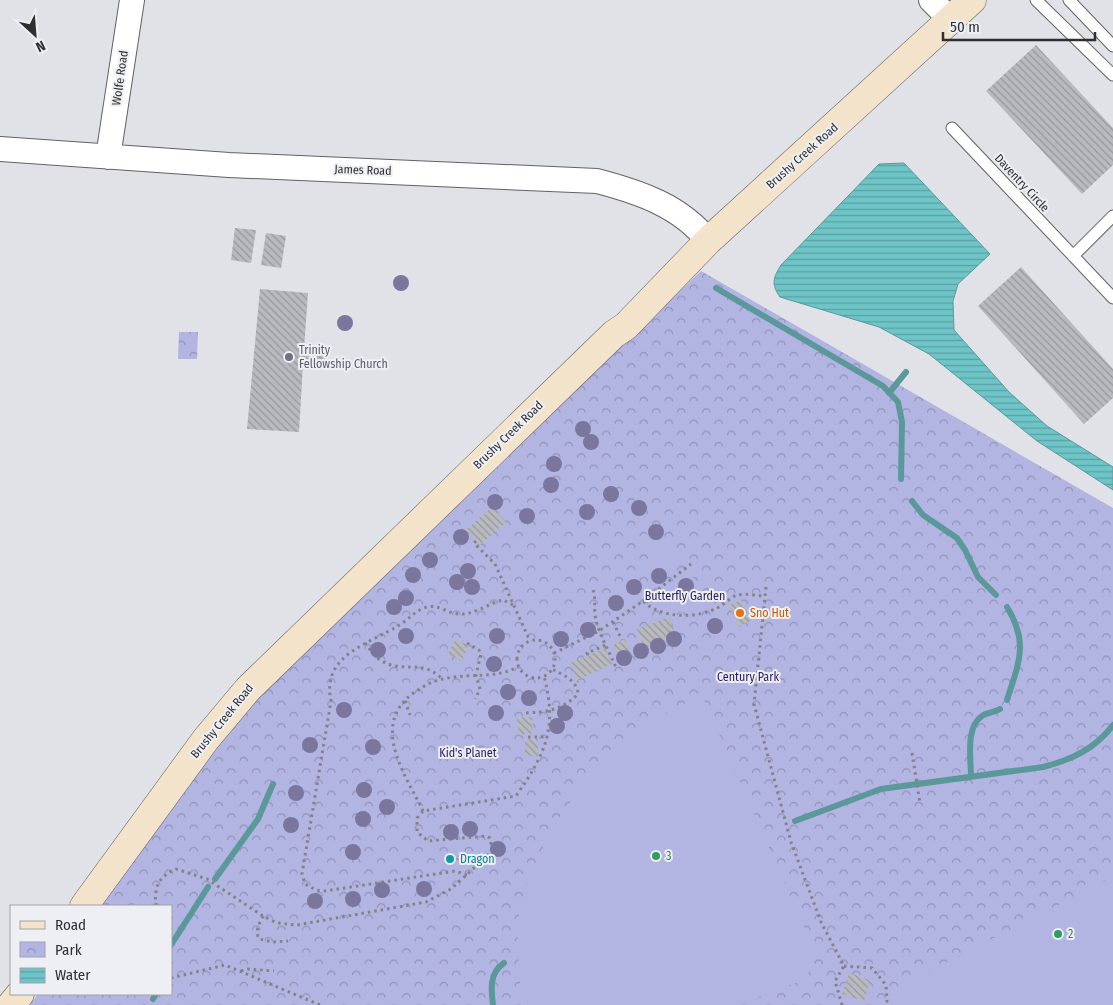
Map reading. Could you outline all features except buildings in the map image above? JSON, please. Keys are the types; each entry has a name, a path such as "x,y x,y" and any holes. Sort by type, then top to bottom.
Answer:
{"street":[{"name":"Wolfe Road","path":"108,157 132,0"},
{"path":"931,0 951,20"},
{"name":"Brushy Creek Road","path":"85,905 206,739 248,689 607,341 626,326 708,241 972,0"},
{"name":"James Road","path":"0,149 229,165 598,181 633,191 664,205 690,220 708,241"}],"lane":[{"path":"1036,0 1113,75"},
{"path":"1069,0 1113,46"},
{"name":"Daventry Circle","path":"952,128 1113,298"},
{"path":"1072,256 1113,216"}],"path":[{"path":"476,541 474,543 495,564 530,641"},
{"path":"554,653 613,622 691,564"},
{"path":"766,587 754,704 791,842 821,922 844,966"},
{"path":"593,590 599,631 615,666 613,666"},
{"path":"643,601 648,606 669,614 697,616 718,608 737,594 765,596"},
{"path":"467,875 455,871 325,891 316,890 305,884 302,874 331,700 328,686 331,673 353,649 365,644 427,607 437,606 458,614 469,613 503,600 513,605"},
{"path":"613,622 622,640"},
{"path":"530,641 542,641 554,653 552,669 544,676 532,678 526,676 518,667 517,655 524,644 530,641"},
{"path":"468,643 482,654 476,675 480,689 475,699"},
{"path":"365,644 383,662 399,667 426,667 434,670 442,679"},
{"path":"588,655 587,653 606,645"},
{"path":"423,812 394,750 391,734 393,718 405,700 424,686 442,679 508,672 518,667"},
{"path":"526,713 549,712 566,705 578,694 574,682 552,669"},
{"path":"156,905 157,887 163,874 176,868 207,879 263,916 277,923 297,925 426,902 451,890 492,850 490,838 486,836 428,841 417,832 415,825 417,818 423,812 516,796 537,766 548,737 549,696 544,676"},
{"path":"405,700 410,715"},
{"path":"528,737 548,737"},
{"path":"912,753 920,803"},
{"path":"263,916 258,928 257,934 259,939 273,942 288,941"},
{"path":"172,978 225,965 320,1005"},
{"path":"841,1004 835,980 844,966"},
{"path":"844,966 872,968 886,985 887,1001 884,1005"},
{"path":"240,971 248,969 274,970"}],"green space":[{"name":"Century Park","path":"701,271 1113,508 1113,1005 30,1005 37,995 172,995 172,905 102,905 232,723 512,448"},
{"path":"179,332 198,332 197,359 178,359"},
{"path":"649,520 682,564 657,584 647,544"},
{"name":"Butterfly Garden","path":"689,572 714,606 689,613 650,601"},
{"name":"3","path":"702,695 816,954 806,979 737,1005 524,1005 519,978 517,921 528,881 551,830 603,755 650,721"},
{"name":"2","path":"1113,877 1113,1005 891,1005 892,990"}],"water":[{"path":"904,163 990,254 958,284 953,301 954,330 1009,392 1047,426 1113,467 1113,490 1037,441 929,354 879,327 780,297 775,288 774,281 781,265 879,164"}],"waterway":[{"path":"716,288 883,386 898,402 902,422 901,479"},
{"path":"889,393 906,372"},
{"path":"912,501 923,515 957,538 978,577 996,595"},
{"path":"1007,607 1018,631 1020,653 1007,700"},
{"path":"971,777 970,744 973,728 982,716 1000,709"},
{"path":"795,821 881,789 1043,767 1053,764 1073,757 1090,747 1113,725"},
{"path":"215,879 258,819 273,784"},
{"path":"172,943 208,887"},
{"path":"493,1005 493,976 504,963"},
{"path":"153,999 155,995"}],"place":[{"name":"Trinity Fellowship Church","path":"289,357"},
{"name":"Sno Hut","path":"740,613"},
{"name":"3","path":"656,856"},
{"name":"Dragon","path":"450,859"},
{"name":"2","path":"1058,934"}],"park label":[{"name":"Kid's Planet","path":"468,753"}]}
